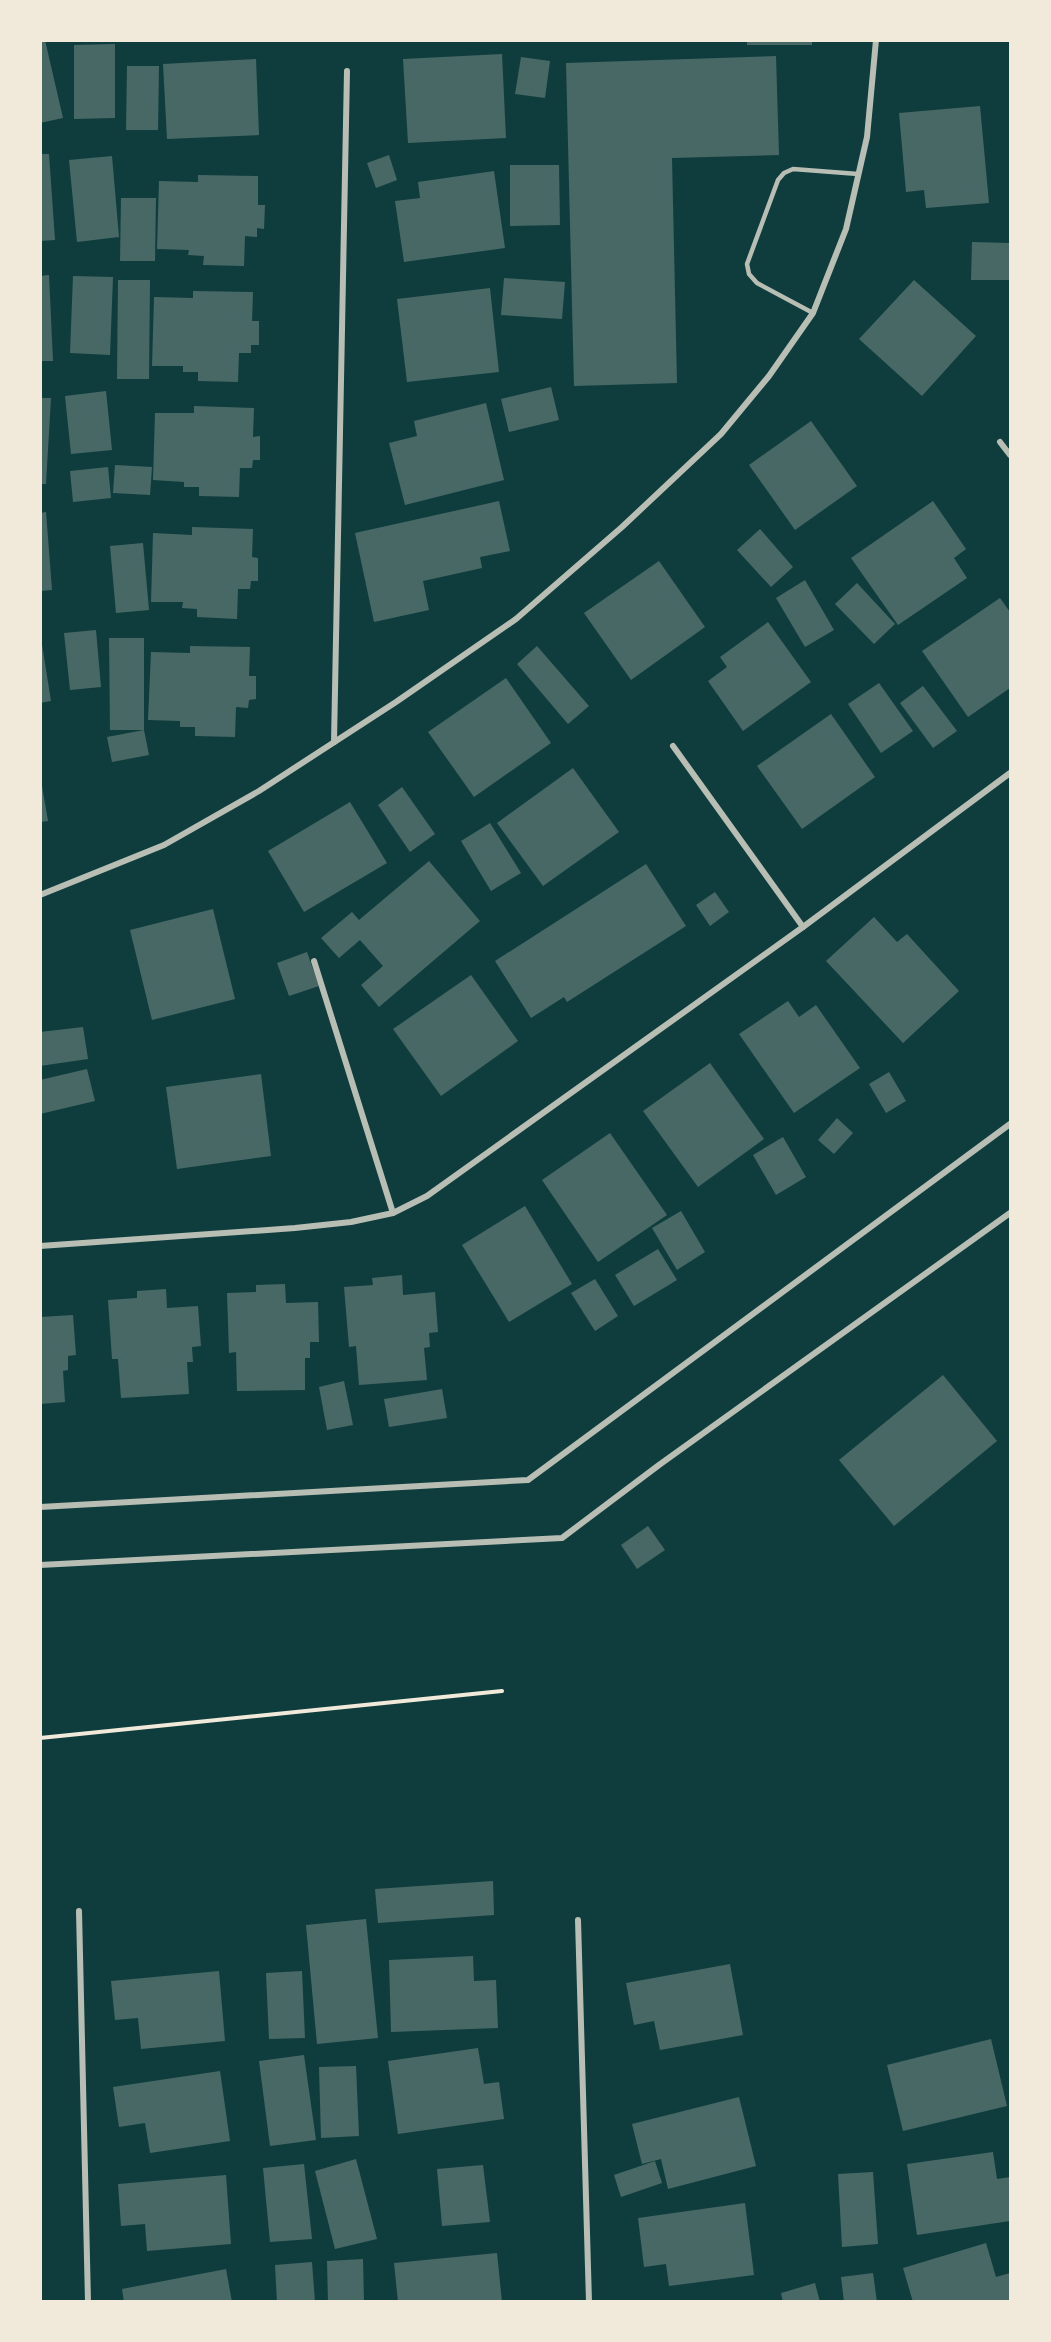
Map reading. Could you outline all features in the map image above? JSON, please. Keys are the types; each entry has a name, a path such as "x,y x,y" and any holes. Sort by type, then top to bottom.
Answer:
{"street":[{"path":"40,895 164,845 259,791 516,619 622,527 721,434 769,376 813,313 846,229 867,137 876,40"},
{"path":"334,742 347,71"},
{"path":"1000,442 1011,455"},
{"path":"673,746 803,927"},
{"path":"40,1246 295,1228 351,1222 393,1213 427,1196 803,927 1011,773"},
{"path":"314,962 393,1213"},
{"path":"40,1507 528,1480 1011,1124"},
{"path":"40,1565 562,1538 669,1458 1011,1213"},
{"path":"79,1911 88,2301"},
{"path":"578,1920 589,2301"}],"lane":[{"path":"813,313 757,282 749,274 747,264 778,180 784,173 793,169 858,174"}],"path":[{"path":"40,1738 502,1691"}],"building":[{"path":"40,40 45,40 63,118 40,123"},
{"path":"747,40 812,40 812,45 747,45"},
{"path":"115,44 115,118 74,119 74,45"},
{"path":"502,54 506,138 408,143 403,59"},
{"path":"776,56 779,155 672,158 677,383 574,386 566,63"},
{"path":"521,57 550,61 545,98 515,94"},
{"path":"256,59 259,135 167,139 163,64"},
{"path":"127,66 159,66 158,130 126,130"},
{"path":"980,106 989,203 926,208 924,190 906,192 899,113"},
{"path":"40,154 49,154 55,240 40,241"},
{"path":"389,155 397,180 376,188 367,163"},
{"path":"112,156 119,237 77,242 69,160"},
{"path":"510,165 559,165 560,225 510,226"},
{"path":"494,171 505,248 404,262 395,201 420,198 418,182"},
{"path":"198,175 258,176 258,205 265,205 264,229 257,228 257,237 245,236 244,266 203,265 204,256 188,255 189,250 157,249 159,181 198,182"},
{"path":"121,198 156,198 155,261 120,261"},
{"path":"972,242 1010,243 1010,280 971,280"},
{"path":"49,275 53,361 40,361 40,276"},
{"path":"73,276 113,277 110,355 70,353"},
{"path":"504,278 565,282 562,319 501,315"},
{"path":"118,280 150,280 149,379 117,379"},
{"path":"914,280 976,336 922,396 859,339"},
{"path":"490,288 499,372 407,382 397,299"},
{"path":"193,291 253,292 252,321 259,321 259,345 251,345 251,353 239,353 238,382 198,381 198,372 183,372 183,366 152,366 154,297 193,298"},
{"path":"551,387 559,420 509,432 501,399"},
{"path":"106,391 112,450 71,454 65,396"},
{"path":"40,398 51,398 46,484 40,484"},
{"path":"486,403 504,480 405,505 389,443 417,436 414,421"},
{"path":"194,406 254,408 253,437 260,436 260,460 253,460 252,468 240,468 239,497 199,496 199,487 184,487 184,482 153,480 155,413 194,413"},
{"path":"811,421 857,486 795,530 749,465"},
{"path":"115,465 152,467 150,495 113,493"},
{"path":"108,467 111,498 73,502 70,471"},
{"path":"499,501 510,551 480,557 482,568 423,581 429,610 374,622 355,533"},
{"path":"933,501 966,549 954,558 967,578 898,625 851,558"},
{"path":"46,512 52,590 40,591 40,513"},
{"path":"192,527 253,529 252,557 258,558 258,581 251,581 250,589 238,589 237,619 197,617 197,609 182,608 183,602 151,602 153,533 192,535"},
{"path":"760,529 793,567 771,587 737,550"},
{"path":"143,543 149,610 116,613 110,546"},
{"path":"659,561 705,627 631,680 584,613"},
{"path":"805,580 834,630 805,647 776,598"},
{"path":"857,583 895,624 874,644 835,604"},
{"path":"1000,598 1010,612 1010,688 968,717 922,651"},
{"path":"768,622 811,682 743,731 708,681 727,667 720,657"},
{"path":"96,630 101,687 70,690 64,633"},
{"path":"40,632 51,701 40,703"},
{"path":"109,638 144,638 144,730 110,730"},
{"path":"190,646 250,647 249,676 256,676 256,699 249,700 248,708 236,707 235,737 195,736 195,727 180,727 180,721 148,720 151,652 190,653"},
{"path":"537,646 589,706 568,724 517,664"},
{"path":"506,678 551,743 474,797 428,732"},
{"path":"879,683 913,731 881,753 848,704"},
{"path":"923,686 957,731 933,748 900,703"},
{"path":"831,714 875,777 802,829 757,766"},
{"path":"144,730 149,755 112,762 107,737"},
{"path":"573,768 619,832 543,886 497,823"},
{"path":"40,774 48,821 40,822"},
{"path":"402,787 435,834 410,852 378,805"},
{"path":"350,802 387,863 304,912 268,851"},
{"path":"490,823 521,873 491,891 461,841"},
{"path":"429,861 480,921 379,1007 361,985 383,966 360,940 339,958 321,938 352,912 359,920"},
{"path":"646,864 686,926 567,1002 564,997 531,1018 495,961"},
{"path":"715,892 729,912 710,926 696,905"},
{"path":"213,909 235,999 152,1020 130,930"},
{"path":"874,917 897,942 907,934 959,991 903,1043 826,961"},
{"path":"307,952 319,986 289,996 277,963"},
{"path":"471,975 518,1041 441,1096 393,1029"},
{"path":"788,1001 799,1017 816,1005 860,1068 794,1113 739,1034"},
{"path":"83,1027 88,1059 40,1066 40,1032"},
{"path":"710,1063 764,1139 698,1187 643,1111"},
{"path":"87,1069 95,1101 40,1114 40,1080"},
{"path":"889,1072 906,1101 886,1113 869,1084"},
{"path":"261,1074 271,1156 177,1169 166,1087"},
{"path":"837,1118 853,1133 834,1154 818,1140"},
{"path":"610,1133 667,1215 598,1262 542,1180"},
{"path":"783,1137 806,1177 776,1195 753,1155"},
{"path":"525,1206 572,1284 509,1322 462,1245"},
{"path":"681,1211 705,1252 677,1270 652,1228"},
{"path":"658,1249 677,1280 634,1306 615,1275"},
{"path":"402,1275 403,1295 435,1292 438,1332 429,1333 430,1347 424,1348 427,1380 359,1385 356,1346 349,1347 344,1287 373,1285 372,1278"},
{"path":"595,1279 618,1316 595,1331 571,1293"},
{"path":"285,1284 286,1303 318,1302 319,1342 310,1342 310,1358 305,1358 305,1390 237,1391 236,1352 229,1353 227,1293 256,1292 256,1285"},
{"path":"166,1289 167,1308 198,1306 201,1346 192,1347 193,1362 187,1362 189,1394 121,1398 118,1359 112,1359 108,1300 137,1298 137,1291"},
{"path":"73,1315 76,1355 68,1356 68,1370 63,1371 65,1402 40,1404 40,1317"},
{"path":"943,1375 997,1441 894,1526 839,1460"},
{"path":"344,1381 353,1425 327,1430 319,1387"},
{"path":"442,1389 447,1418 389,1427 384,1399"},
{"path":"648,1526 665,1550 637,1569 621,1545"},
{"path":"493,1881 494,1915 378,1923 375,1889"},
{"path":"366,1919 378,2038 317,2044 306,1925"},
{"path":"473,1956 474,1981 496,1980 498,2028 391,2032 389,1960"},
{"path":"730,1964 743,2035 660,2050 654,2021 634,2025 626,1983"},
{"path":"219,1971 225,2041 141,2049 138,2018 115,2020 111,1981"},
{"path":"302,1971 305,2038 269,2039 266,1973"},
{"path":"991,2039 1007,2106 903,2131 887,2065"},
{"path":"478,2048 484,2084 499,2082 504,2119 398,2134 388,2061"},
{"path":"304,2055 316,2140 270,2146 259,2061"},
{"path":"356,2066 359,2136 321,2138 319,2067"},
{"path":"220,2071 230,2141 150,2153 145,2123 119,2127 113,2087"},
{"path":"739,2097 756,2166 668,2189 661,2159 642,2164 632,2124"},
{"path":"993,2152 997,2179 1010,2177 1010,2221 917,2235 907,2164"},
{"path":"356,2159 377,2239 335,2249 315,2171"},
{"path":"655,2161 662,2183 621,2197 614,2175"},
{"path":"304,2164 312,2239 270,2242 263,2168"},
{"path":"483,2165 490,2222 442,2226 437,2169"},
{"path":"873,2172 878,2244 842,2247 838,2174"},
{"path":"226,2175 231,2244 147,2251 145,2224 121,2226 118,2184"},
{"path":"745,2203 754,2275 669,2286 666,2264 644,2267 638,2218"},
{"path":"986,2243 996,2277 1010,2273 1010,2302 913,2302 903,2268"},
{"path":"497,2253 502,2302 398,2302 394,2263"},
{"path":"363,2259 364,2302 328,2302 327,2261"},
{"path":"312,2262 315,2302 277,2302 275,2265"},
{"path":"226,2269 232,2302 124,2302 122,2289"},
{"path":"873,2273 877,2302 844,2302 841,2277"},
{"path":"815,2283 820,2302 783,2302 781,2293"}]}
